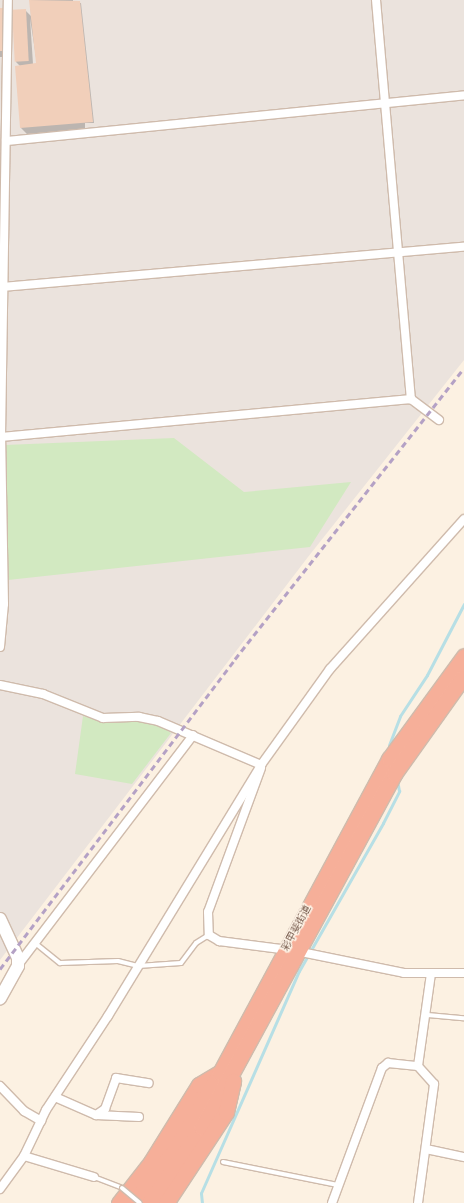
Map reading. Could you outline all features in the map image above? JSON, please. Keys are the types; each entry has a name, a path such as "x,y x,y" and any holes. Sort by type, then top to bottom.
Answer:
{"highway":[{"name":"彩甲斐街道","path":"149,1203 179,1164 389,759 464,656"},
{"name":"彩甲斐街道","path":"289,952 394,774 464,676"},
{"name":"彩甲斐街道","path":"133,1203 174,1151 227,1072"},
{"path":"119,1203 151,1162 199,1085 227,1072 226,1112 166,1203"}],"street":[{"path":"0,647 4,604 1,436 8,0"},
{"path":"376,0 411,400"},
{"path":"6,141 464,95"},
{"path":"3,287 464,247"},
{"path":"1,436 411,400 439,420"},
{"path":"0,1188 24,1156 41,1121 55,1097 138,966 261,765 330,669 464,519"},
{"path":"0,685 42,694 103,718 139,717 194,735 261,765"},
{"path":"0,998 18,966 34,943 194,735"},
{"path":"261,765 260,779 208,912 209,934 218,941 404,973 464,973"},
{"path":"0,918 18,958 18,966"},
{"path":"418,1066 427,1015 431,973"},
{"path":"332,1203 382,1068 388,1063 418,1066 434,1084 418,1203"},
{"path":"96,1115 105,1109 116,1078 149,1084"},
{"path":"0,1086 24,1111 41,1121"},
{"path":"55,1097 96,1115 139,1116"},
{"path":"426,1149 464,1157"},
{"path":"24,1156 94,1177"}],"lane":[{"path":"34,943 60,963 118,961 138,966 181,963 196,943 209,934"},
{"path":"427,1015 464,1018"},
{"path":"224,1162 339,1185"},
{"path":"94,1177 122,1188 140,1203"}],"shaded area":[{"path":"0,0 464,0 464,360 308,557 0,960"}],"green space":[{"path":"174,438 244,492 351,482 310,547 8,580 5,445"},
{"path":"83,716 103,722 138,720 157,723 171,733 132,784 75,774"}],"building":[{"path":"29,0 80,1 93,122 20,128 15,66 36,63"},
{"path":"0,8 3,8 2,51 0,51"},
{"path":"26,9 29,61 15,62 12,10"}],"waterway":[{"path":"389,745 400,716 427,675 464,604"},
{"path":"202,1203 201,1193 299,971 383,823 399,791 397,780"}],"railway":[{"path":"0,969 235,659 464,368"}]}
